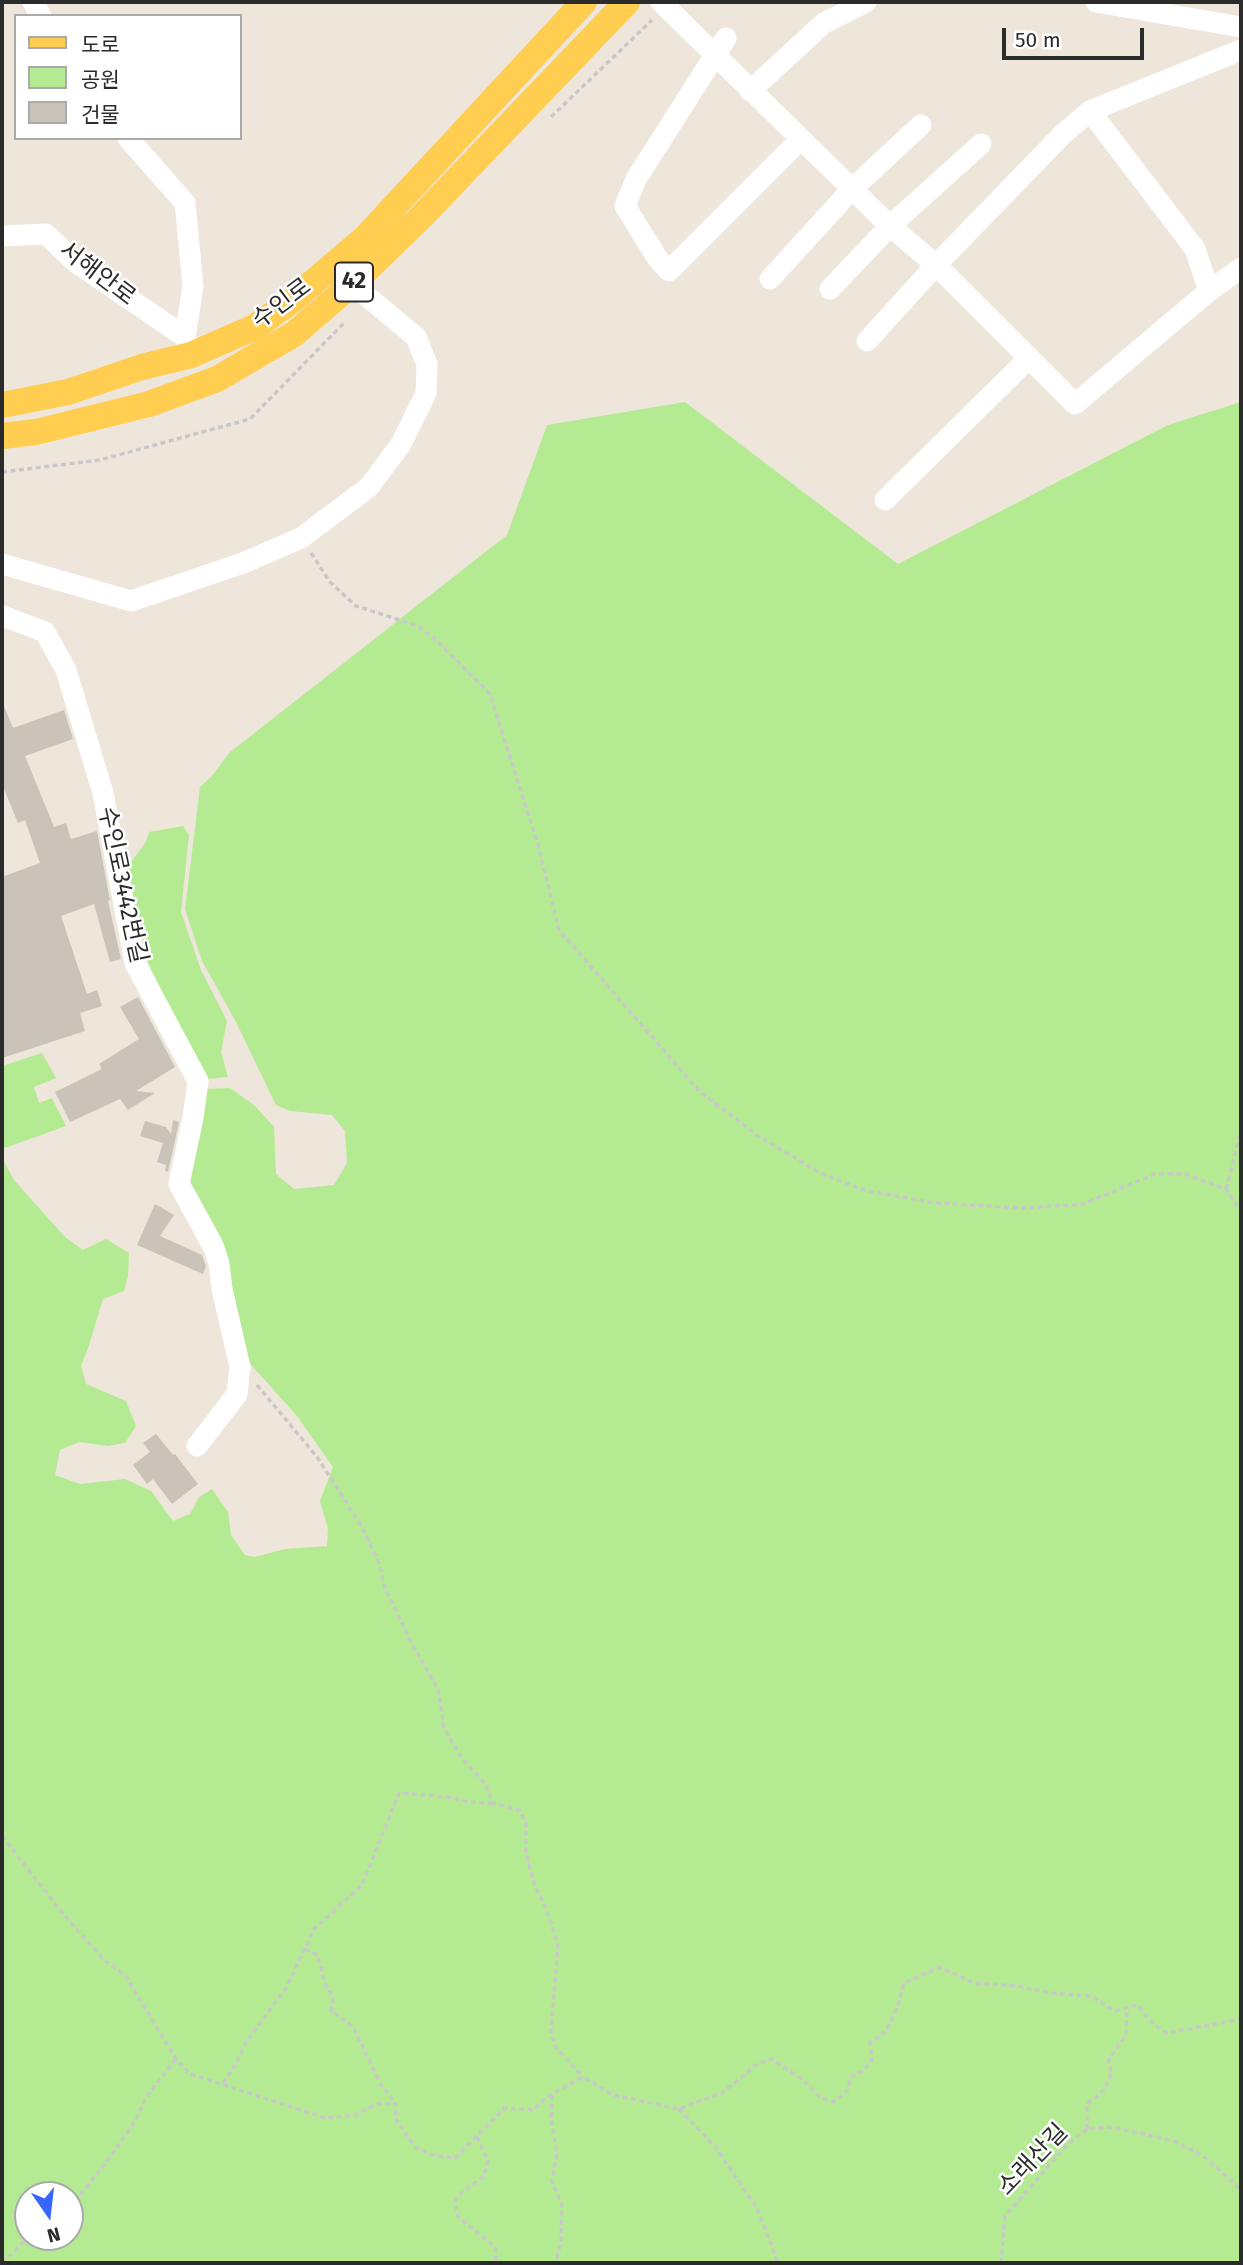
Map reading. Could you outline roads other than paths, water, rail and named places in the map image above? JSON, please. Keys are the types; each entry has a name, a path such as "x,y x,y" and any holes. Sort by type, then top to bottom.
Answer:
{"main road":[{"name":"수인로","path":"2,405 68,392 142,367 188,346 255,327 290,302 364,239 584,2"},
{"name":"수인로","path":"2,436 36,432 149,404 217,379 294,334 352,284 422,216 627,2"}],"street":[{"path":"661,2 721,47 750,91 890,226 936,265 1075,404 1209,290 1241,268"},
{"path":"750,91 824,23 866,2"},
{"path":"1096,2 1241,27"},
{"path":"721,47 636,179 625,206 658,260 669,271 800,140"},
{"path":"867,341 936,265 1063,134 1090,111 1241,50"},
{"path":"1090,111 1195,249 1209,290"},
{"path":"770,279 852,189 921,125"},
{"path":"130,140 185,203 193,286 188,346"},
{"path":"830,289 890,226 981,144"},
{"name":"서해안로","path":"2,236 46,234 74,261 188,346"},
{"name":"수인로","path":"2,564 131,601 243,563 301,538 369,487 401,444 426,393 427,364 416,337 352,284"},
{"path":"885,499 1028,359"},
{"name":"수인로3442번길","path":"2,616 45,632 66,670 103,793 135,963 198,1081 179,1184 214,1248 240,1367 237,1394 197,1446"}]}
